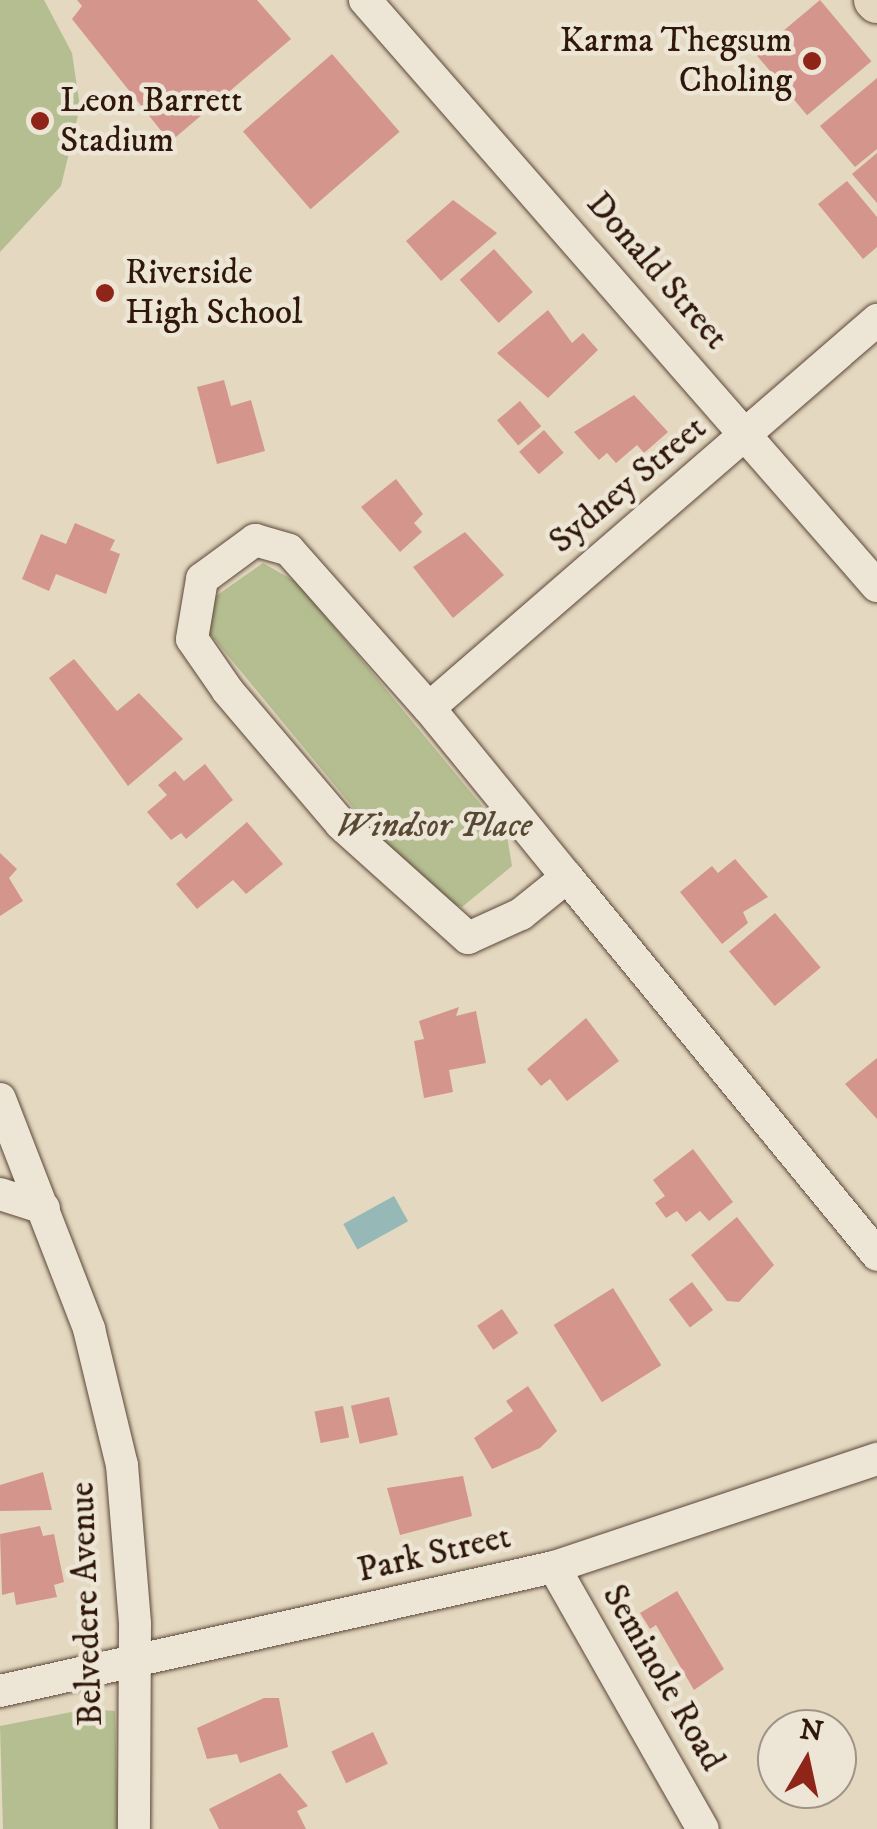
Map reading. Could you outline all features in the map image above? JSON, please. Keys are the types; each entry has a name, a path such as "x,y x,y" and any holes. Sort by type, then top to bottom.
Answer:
{"street":[{"name":"Donald Street","path":"369,6 877,586"},
{"name":"Sydney Street","path":"429,708 877,320"},
{"path":"567,877 521,914 468,938 341,824 228,691 192,639 202,578 255,540 289,550 429,708 877,1255"},
{"name":"Belvedere Avenue","path":"0,1100 89,1330 122,1465 132,1663 134,1829"},
{"path":"0,1194 44,1208"},
{"name":"Park Street","path":"0,1691 554,1567 877,1459"},
{"name":"Seminole Road","path":"554,1567 703,1829"}],"green space":[{"name":"Leon Barrett Stadium","path":"0,0 44,0 72,53 80,107 61,186 0,252"},
{"name":"Windsor Place","path":"263,563 298,583 507,836 512,866 462,907 426,896 206,629 213,598"},
{"path":"87,1709 115,1711 118,1829 3,1829 0,1726"}],"water":[{"path":"394,1196 408,1221 357,1249 343,1224"}],"building":[{"path":"77,0 257,0 291,39 170,142 72,19 82,6"},
{"path":"820,0 871,61 807,115 756,54"},
{"path":"332,54 400,132 311,209 243,131"},
{"path":"877,78 877,149 855,167 820,126"},
{"path":"877,153 877,203 852,174"},
{"path":"847,181 877,217 877,247 863,259 818,204"},
{"path":"453,200 497,233 441,281 406,241"},
{"path":"494,249 533,292 499,323 460,280"},
{"path":"548,310 572,343 583,333 598,350 548,398 497,353"},
{"path":"224,380 231,406 251,400 265,451 217,464 197,387"},
{"path":"634,395 668,432 644,453 637,445 616,463 607,453 599,460 574,432"},
{"path":"520,401 541,426 518,446 497,420"},
{"path":"544,430 564,453 539,474 519,452"},
{"path":"396,479 423,514 414,523 422,532 400,552 361,507"},
{"path":"75,523 115,540 110,550 120,554 106,594 56,574 49,591 22,579 41,534 66,544"},
{"path":"465,532 504,575 453,618 413,567"},
{"path":"74,659 117,711 139,693 183,739 128,786 49,678"},
{"path":"205,764 233,800 186,839 181,833 171,840 147,812 167,795 158,785 175,771 184,781"},
{"path":"247,822 283,864 246,894 233,880 197,909 176,884"},
{"path":"0,853 17,869 9,878 23,901 0,916"},
{"path":"735,859 768,897 743,912 748,923 722,944 680,892 712,866 718,873"},
{"path":"775,913 821,967 775,1006 729,952"},
{"path":"459,1007 456,1016 476,1011 486,1063 449,1070 453,1092 424,1098 414,1041 424,1039 419,1021"},
{"path":"586,1018 619,1061 567,1101 550,1079 541,1086 527,1069"},
{"path":"877,1058 877,1119 845,1084"},
{"path":"693,1149 733,1202 709,1221 700,1211 686,1222 677,1211 666,1218 655,1203 665,1196 653,1180"},
{"path":"737,1217 774,1265 739,1302 727,1301 691,1255"},
{"path":"692,1282 713,1310 690,1327 669,1299"},
{"path":"613,1288 661,1365 602,1402 554,1325"},
{"path":"502,1309 518,1333 493,1350 477,1326"},
{"path":"528,1386 557,1431 540,1448 492,1469 474,1438 513,1411 506,1401"},
{"path":"389,1397 398,1435 360,1444 351,1406"},
{"path":"343,1406 349,1437 321,1443 315,1412"},
{"path":"43,1472 52,1510 0,1511 0,1485"},
{"path":"463,1476 472,1516 400,1535 387,1488"},
{"path":"40,1526 43,1536 54,1534 64,1582 54,1585 57,1597 16,1605 14,1592 2,1595 0,1534"},
{"path":"677,1591 724,1669 694,1690 656,1625 650,1629 640,1613"},
{"path":"264,1698 279,1698 288,1747 240,1763 237,1754 207,1759 197,1728"},
{"path":"373,1732 388,1764 346,1783 331,1751"},
{"path":"280,1773 308,1806 297,1811 306,1829 219,1829 209,1809"}],"place":[{"name":"Karma Thegsum Choling","path":"812,61"},
{"name":"Leon Barrett Stadium","path":"40,121"},
{"name":"Riverside High School","path":"105,293"}]}
